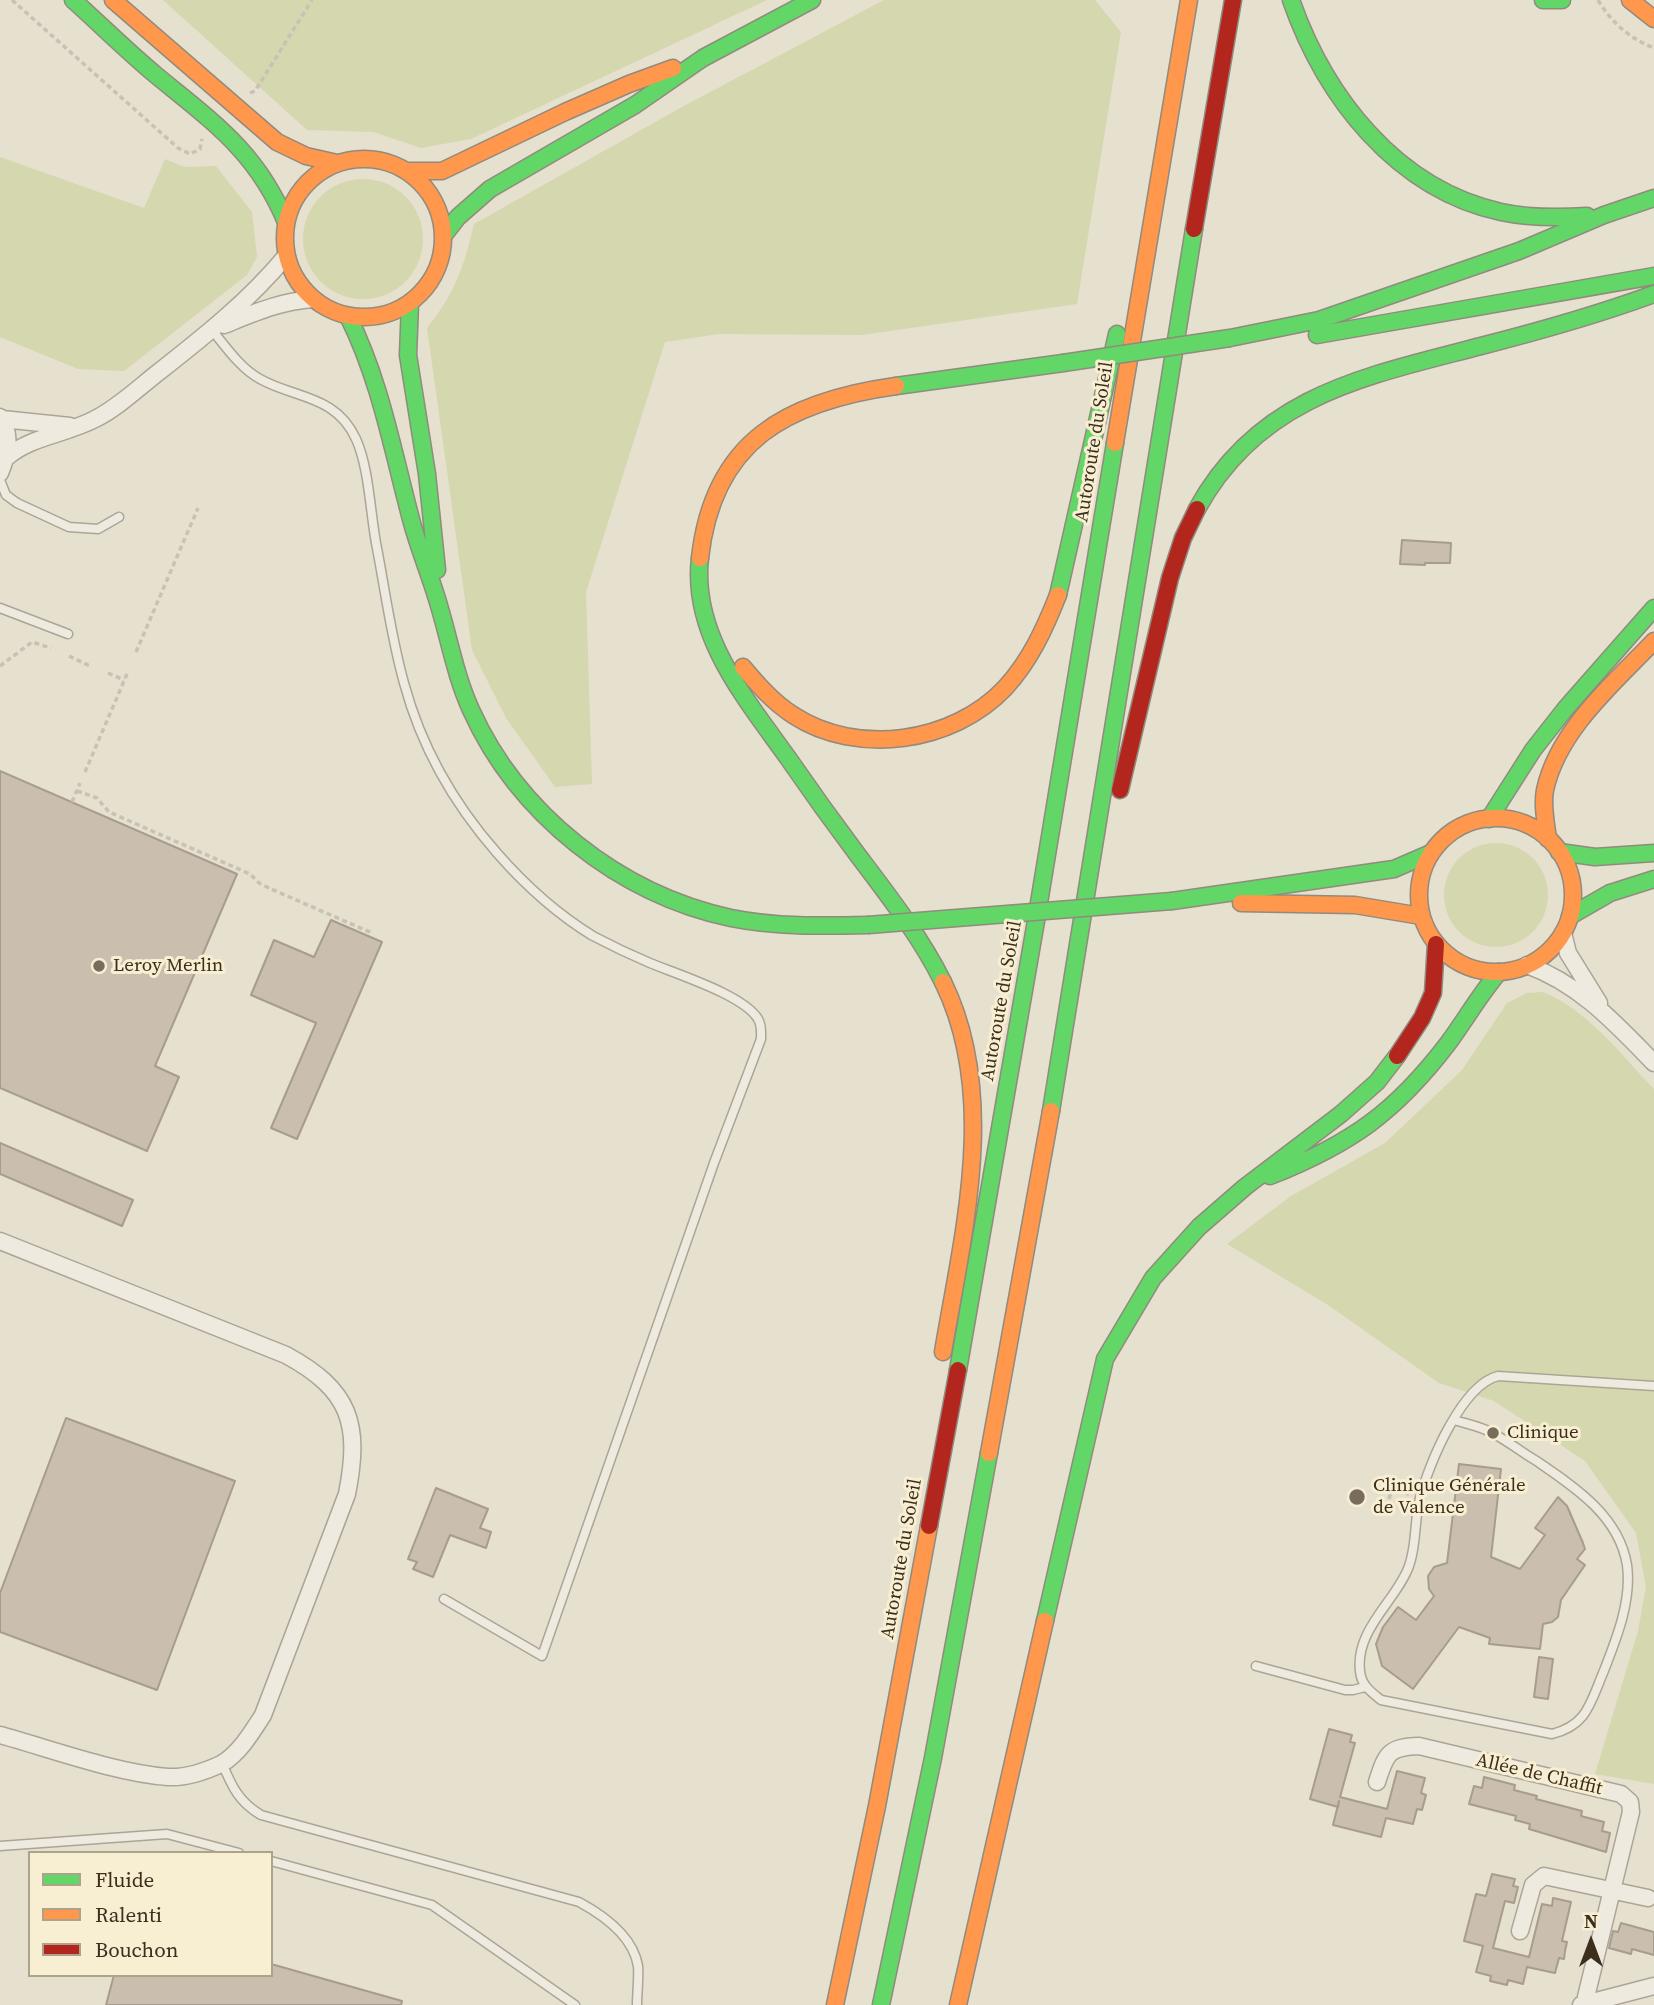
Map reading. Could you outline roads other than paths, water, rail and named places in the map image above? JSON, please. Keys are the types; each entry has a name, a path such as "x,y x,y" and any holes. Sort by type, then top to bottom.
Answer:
{"main road":[{"path":"73,0 157,75 227,132 267,179 279,200 286,222"},
{"path":"113,0 277,142 308,158 337,163"},
{"path":"444,235 457,217 490,189 635,105 703,58 812,0"},
{"name":"Autoroute du Soleil","path":"835,2005 885,1766 1029,970 1189,0"},
{"path":"881,2005 933,1759 994,1438 1077,961 1177,328 1233,0"},
{"path":"1292,0 1303,33 1324,74 1359,122 1405,165 1457,198 1496,211 1536,217 1604,215"},
{"path":"1543,0 1562,0"},
{"path":"1630,0 1654,19"},
{"path":"407,171 442,171 618,89 703,58"},
{"path":"1063,368 853,406 796,426 767,446 754,459 735,487 721,518 712,551 712,570 717,612 725,636 746,672 775,703 810,725 845,737 878,741 906,739 952,725 991,701 1014,676 1046,627 1060,589 1105,383 1167,131"},
{"path":"373,159 391,163 407,171 419,180 433,199 442,220 442,255 435,273 425,290 410,303 391,313 370,317 348,316 324,307 301,287 286,256 284,239 290,206 304,186 323,170 337,163 373,159"},
{"path":"1229,344 1319,320 1518,251 1604,215 1654,198"},
{"path":"940,1367 967,1202 972,1131 970,1079 959,1019 932,960 732,679 710,634 699,583 701,542 712,502 736,460 765,430 803,407 839,395 1063,368 1229,344 1654,276"},
{"path":"1077,961 1133,742 1169,580 1196,509 1227,463 1281,417 1324,394 1392,370 1600,315 1654,294"},
{"path":"410,303 407,320 408,359 433,519 440,608"},
{"path":"348,316 368,354 377,380 412,523 440,608 456,673 490,747 513,782 543,816 570,838 639,885 681,903 729,918 793,925 868,925 1172,901 1394,869 1432,853"},
{"path":"1489,818 1502,803 1533,750 1566,708 1654,608"},
{"path":"1548,839 1544,811 1545,790 1552,769 1577,726 1654,641"},
{"path":"1489,818 1510,820 1531,827 1548,839 1567,866 1573,899 1563,933 1541,957 1527,965 1499,972 1475,969 1454,960 1436,944 1421,916 1418,894 1422,872 1432,853 1447,836 1466,824 1489,818"},
{"path":"1559,852 1579,857 1607,858 1654,853"},
{"path":"1570,916 1604,894 1623,886 1654,879"},
{"path":"1172,901 1365,906 1405,911 1421,916"},
{"path":"958,2005 1105,1359 1153,1278 1199,1227 1245,1187 1341,1114 1383,1073 1422,1018 1433,993 1436,944"},
{"path":"1245,1187 1309,1161 1366,1128 1398,1100 1449,1042 1485,987 1499,972"},
{"path":"922,1568 935,1408"}],"street":[{"path":"6,457 32,443 94,420 117,404 212,330 252,295 286,256"},
{"path":"212,330 293,300 313,299"},
{"path":"0,473 6,457 8,435 1,418 76,426"},
{"path":"1563,933 1568,953 1604,1011"},
{"path":"1527,965 1558,978 1604,1011 1654,1063"},
{"path":"0,1241 286,1355 311,1369 334,1389 345,1409 353,1437 353,1465 347,1494 262,1715 243,1744 222,1763 194,1774 171,1777 133,1772 0,1735"},
{"name":"Allée de Chaffit","path":"1377,1782 1385,1756 1398,1747 1419,1746 1621,1794 1630,1802 1631,1812 1584,2004"},
{"path":"1520,1931 1533,1885 1544,1876 1648,1898"},
{"path":"1584,2004 1654,1986"}],"lane":[{"path":"212,330 244,368 260,379 316,399 331,408 345,421 356,438 362,457 404,685 429,750 446,783 471,821 525,883 569,919 616,949 717,990 745,1006 757,1017 761,1027 761,1039 714,1163 542,1656 444,1599"},
{"path":"0,480 6,495 17,503 69,527 98,529 119,517"},
{"path":"0,608 68,634"},
{"path":"1454,1420 1493,1433 1569,1483 1603,1514 1615,1530 1626,1563 1628,1587 1624,1611 1582,1719 1568,1730 1552,1734 1381,1700 1365,1687 1360,1671 1362,1653 1369,1630 1408,1569 1413,1553 1420,1498 1443,1439 1454,1420 1488,1378 1498,1376 1654,1386"},
{"path":"1256,1666 1345,1689 1365,1687"},
{"path":"222,1763 240,1800 261,1815 579,1902 595,1911 610,1922 638,1965 637,2005"},
{"path":"0,1846 167,1834 231,1851"},
{"path":"273,1862 432,1905 575,2005"}],"place":[{"name":"Leroy Merlin","path":"99,966"},
{"name":"Clinique","path":"1493,1433"},
{"name":"Clinique Générale de Valence","path":"1357,1497"}]}
